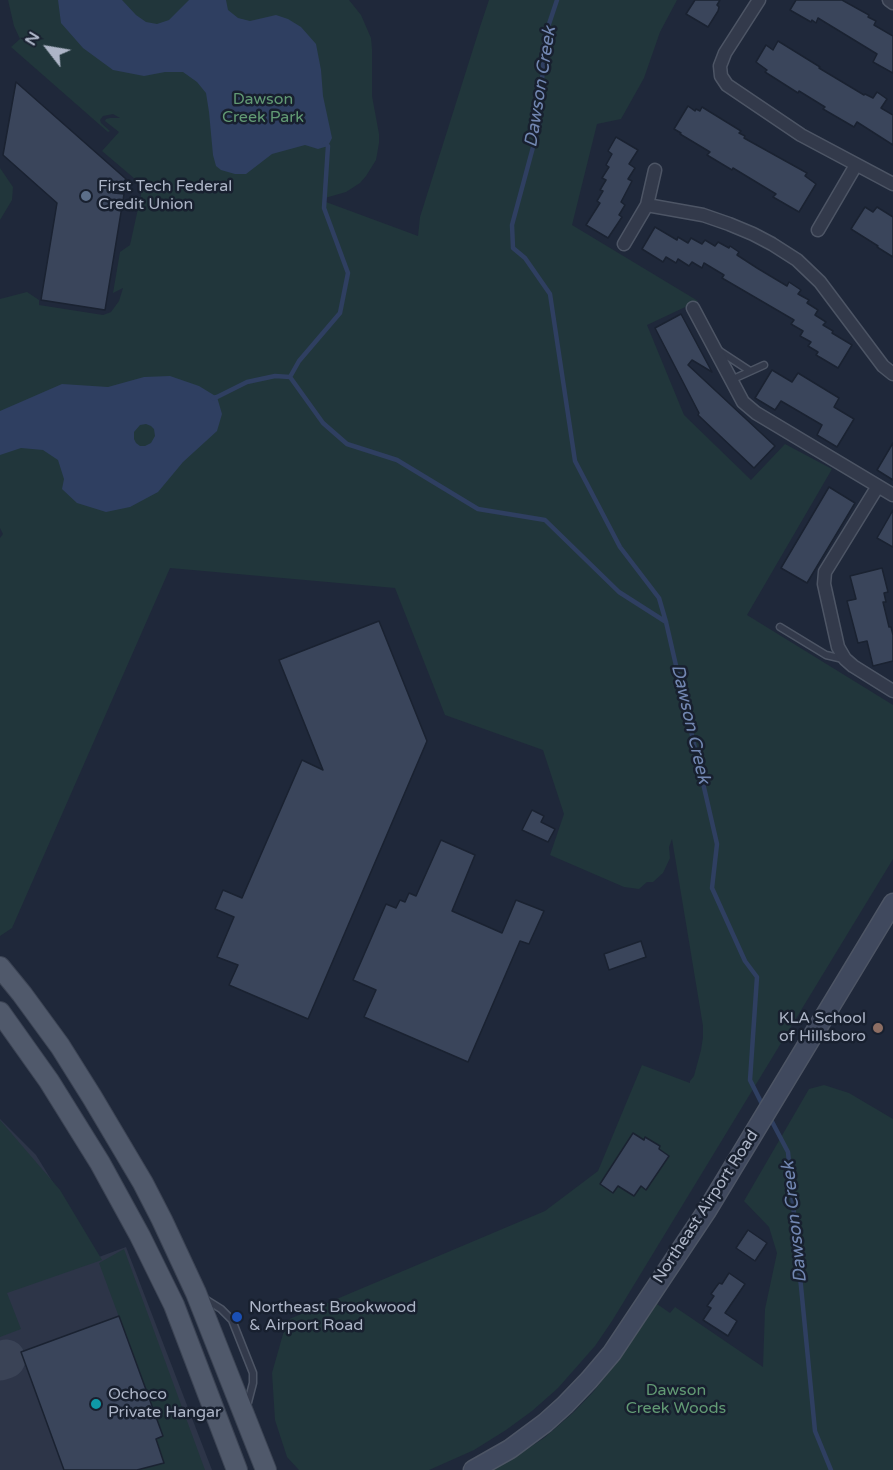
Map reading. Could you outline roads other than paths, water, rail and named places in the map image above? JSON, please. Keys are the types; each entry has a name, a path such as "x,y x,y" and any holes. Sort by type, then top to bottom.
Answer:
{"main road":[{"path":"0,967 60,1046 93,1097 158,1210 196,1293 266,1470"},
{"path":"0,1012 55,1090 100,1163 140,1236 174,1305 237,1470"}],"street":[{"path":"759,0 725,53 720,66 721,76 727,85 801,135 893,184"},
{"path":"889,0 893,3"},
{"path":"818,230 856,165"},
{"path":"624,244 647,206 655,170"},
{"path":"647,206 703,214 753,234 796,260 820,282 883,366 893,374"},
{"path":"693,308 743,402 756,413 893,495"},
{"path":"878,486 825,572 824,584 838,647 845,659 893,691"},
{"name":"Northeast Airport Road","path":"473,1470 504,1453 538,1428 590,1380 612,1353 706,1212 893,903"}],"lane":[{"path":"713,347 750,371"},
{"path":"730,380 764,365"},
{"path":"780,627 826,655 845,659"}],"water":[{"path":"58,0 122,0 146,22 157,24 169,20 189,0 226,0 228,10 238,18 250,21 276,15 288,19 301,27 316,44 323,96 332,138 328,146 318,149 305,145 272,154 246,174 221,170 216,166 213,155 206,93 197,82 183,72 165,72 144,76 113,70 83,48 61,23"},
{"path":"170,376 199,386 217,397 222,414 217,431 183,462 158,492 130,507 106,512 77,503 62,489 64,479 58,460 43,450 21,448 0,455 0,411 62,384 108,387 144,377","holes":["140,425 151,426 155,436 151,443 140,446 134,439 134,432"]}],"waterway":[{"name":"Dawson Creek","path":"557,0 545,36 539,125 512,225 513,248 525,258 550,294 575,461 620,547 659,598 666,622 717,844 712,888 745,961 757,977 750,1080 763,1106"},
{"path":"290,377 299,361 340,313 348,273 324,208 328,146 325,143"},
{"path":"213,398 247,382 275,376 290,377"},
{"path":"290,377 323,423 347,444 397,460 478,509 545,520 619,592 666,622"},
{"name":"Dawson Creek","path":"769,1116 788,1152 815,1431 831,1470"}],"place":[{"name":"First Tech Federal Credit Union","path":"86,196"},
{"name":"KLA School of Hillsboro","path":"878,1028"},
{"name":"Northeast Brookwood & Airport Road","path":"237,1317"},
{"name":"Ochoco Private Hangar","path":"96,1404"}],"park label":[{"name":"Dawson Creek Park","path":"263,109"},
{"name":"Dawson Creek Woods","path":"676,1400"}]}
